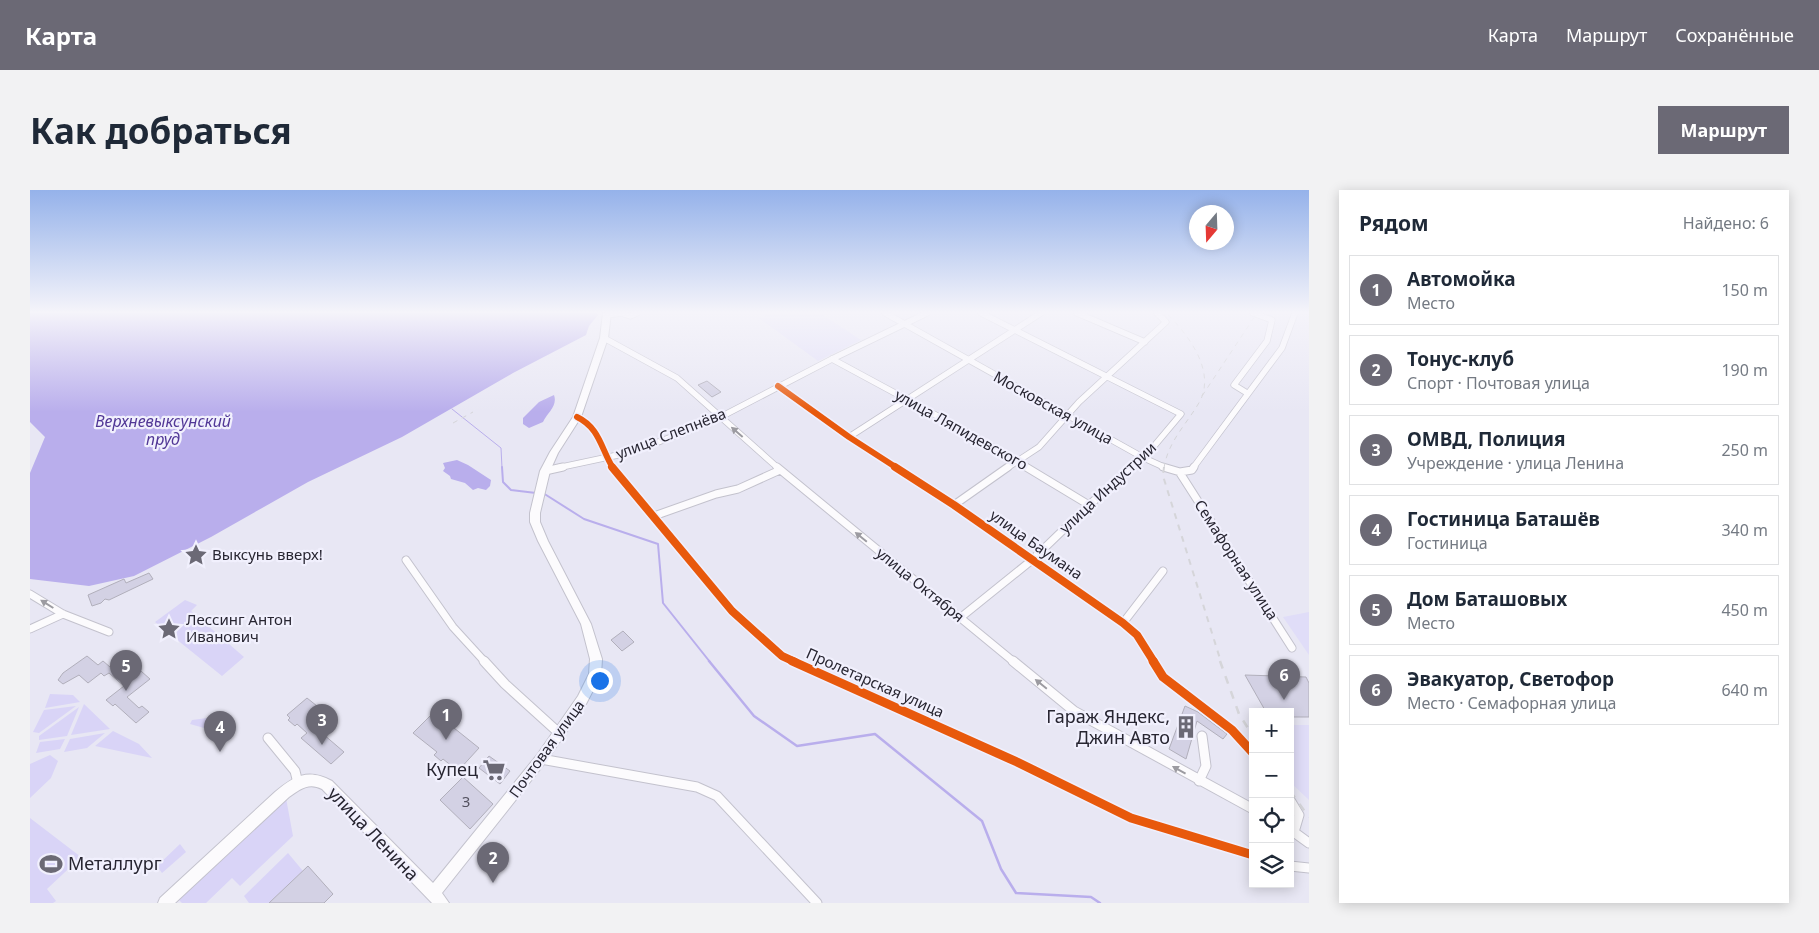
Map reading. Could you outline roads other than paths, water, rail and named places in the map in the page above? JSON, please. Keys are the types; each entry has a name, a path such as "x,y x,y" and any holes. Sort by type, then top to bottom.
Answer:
{"main road":[{"name":"Почтовая улица","path":"438,899 541,759 591,686 595,674 596,659 586,624 538,531 536,522 537,502 545,471 554,452 576,417 601,346"},
{"name":"улица Ленина","path":"298,784 320,780 327,785 438,899"},
{"path":"165,903 228,842 298,784"}],"street":[{"name":"улица Октября","path":"619,346 677,378 780,470 1074,711 1249,807"},
{"name":"улица Слепнёва","path":"545,471 607,458 658,443 720,417 858,346"},
{"name":"Московская улица","path":"944,346 1144,458"},
{"path":"849,436 990,346"},
{"path":"1048,346 1108,376"},
{"path":"954,505 1017,461 1024,459 1043,443 1066,415 1140,346"},
{"path":"1248,393 1234,385 1263,346"},
{"path":"1144,458 1180,473 1187,473 1192,470 1283,346"},
{"name":"улица Ляпидевского","path":"832,359 906,398 1017,461 1089,505"},
{"name":"улица Индустрии","path":"960,618 1032,560 1089,505 1144,458 1181,414 1108,376"},
{"name":"улица Баумана","path":"778,386 849,436 954,505 1123,624 1141,640 1163,677 1232,730 1249,749"},
{"name":"Пролетарская улица","path":"576,417 587,420 607,450 607,458 619,476 732,611 782,656 1017,762 1132,818 1249,854"},
{"path":"654,516 716,494 738,489 780,470"},
{"name":"Семафорная улица","path":"1180,473 1292,648"},
{"path":"406,560 453,627 505,684 559,733"},
{"path":"1123,624 1163,571"},
{"path":"30,594 63,614 109,632"},
{"path":"30,629 63,614"},
{"path":"1199,781 1206,766 1202,736"},
{"path":"268,738 295,770 298,784"},
{"path":"541,759 698,787 708,791 717,796 817,903"},
{"path":"1294,807 1299,815 1294,826"},
{"path":"1294,832 1309,842"},
{"path":"1294,867 1309,868"}],"water":[{"name":"Верхневыксунский пруд","path":"30,346 564,346 513,373 402,437 308,482 211,537 134,576 89,586 30,579 30,473 45,437 30,422"},
{"path":"554,395 555,403 543,422 529,428 523,424 523,418 539,402"},
{"path":"457,460 491,480 490,486 486,490 478,488 473,490 465,483 451,479 443,471 445,468 443,463"}],"waterway":[{"path":"452,409 501,448 502,468"},
{"path":"502,467 503,482 511,490 536,493"},
{"path":"543,493 584,519 658,544 663,603 710,662"},
{"path":"709,661 754,716 797,746 875,734 982,821 1001,869 1016,893 1091,897 1100,903"}],"railway":[{"path":"1164,468 1169,449 1200,401 1204,389 1202,365 1193,346"},
{"path":"1202,396 1235,346"},
{"path":"453,423 473,412"},
{"path":"1164,467 1163,476 1221,662"},
{"path":"1220,661 1239,714 1249,730"},
{"path":"1294,796 1309,817"}],"place":[{"name":"Выксунь вверх!","path":"196,555"},
{"name":"Лессинг Антон Иванович","path":"169,629"},
{"name":"Дом Баташовых","path":"126,691"},
{"name":"Эвакуатор, Светофор","path":"1284,700"},
{"name":"Гараж Яндекс, Джин Авто","path":"1186,727"},
{"name":"Автомойка","path":"446,740"},
{"name":"ОМВД, Полиция","path":"322,745"},
{"name":"Гостиница Баташёв","path":"220,752"},
{"name":"Купец","path":"494,770"},
{"name":"Металлург","path":"51,864"},
{"name":"Тонус-клуб","path":"493,883"}]}
